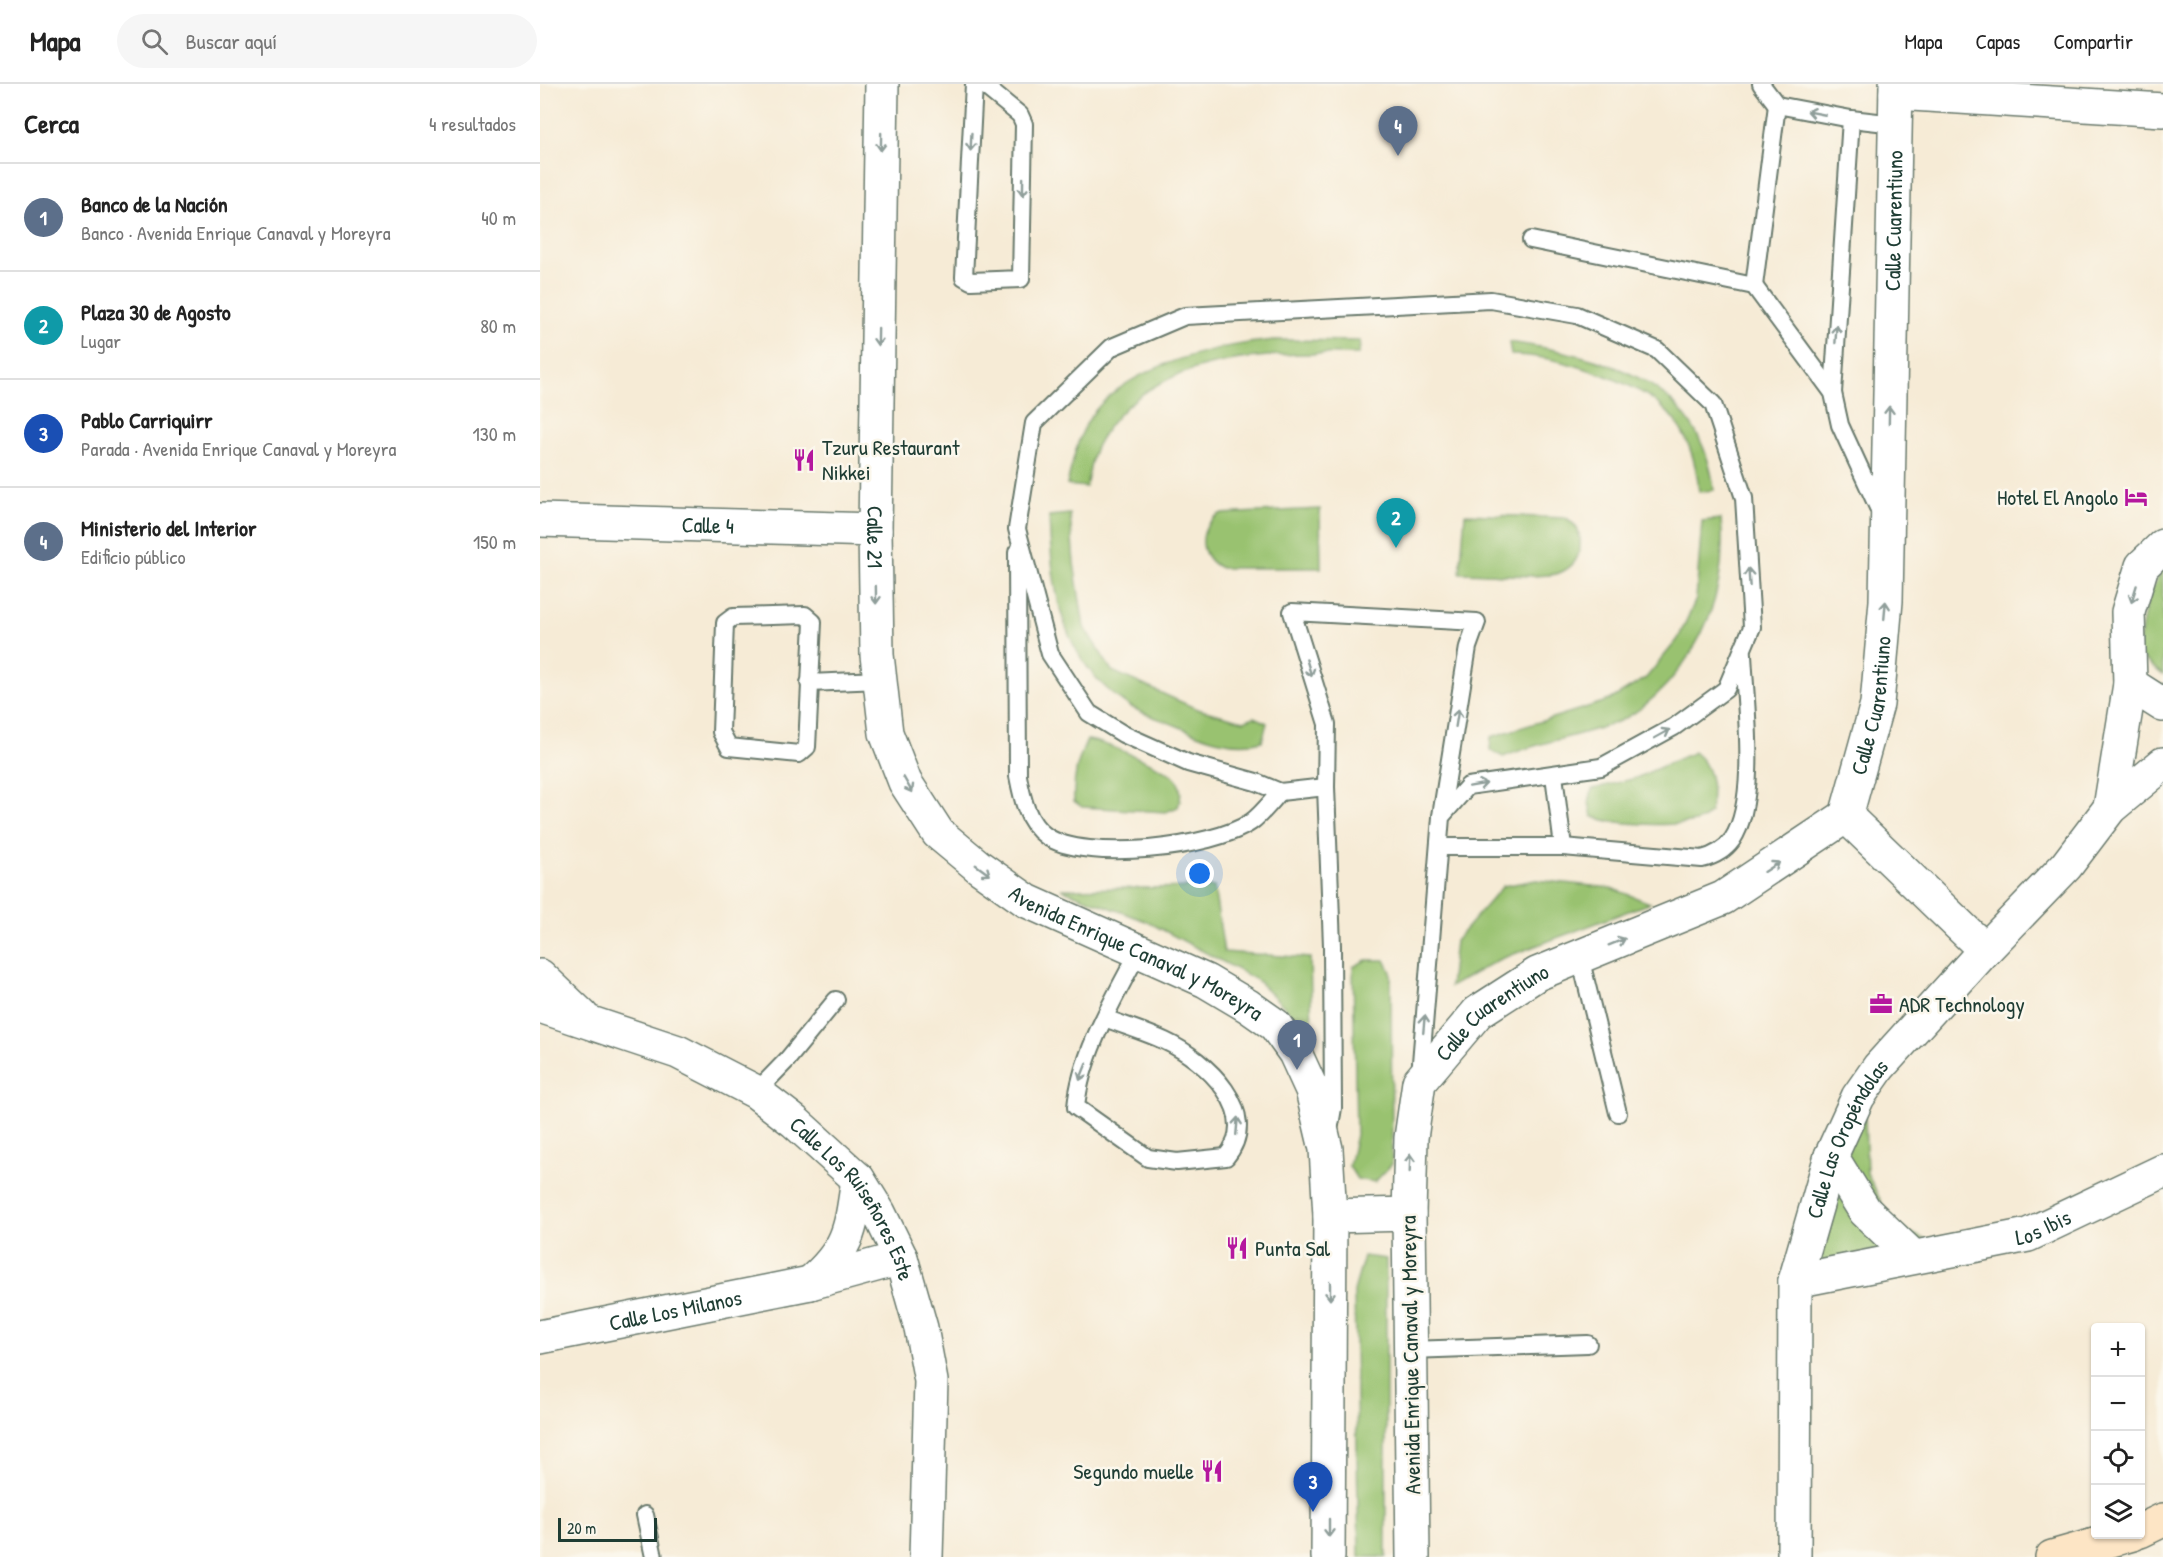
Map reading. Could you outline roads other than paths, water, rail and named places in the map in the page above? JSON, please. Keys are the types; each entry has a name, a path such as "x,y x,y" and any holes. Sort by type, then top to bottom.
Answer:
{"main road":[{"path":"2145,1529 2163,1520"},
{"path":"2052,1557 2115,1539"}],"street":[{"name":"Calle 21","path":"882,84 875,530 877,655 886,733 905,782 938,833"},
{"path":"1896,100 2163,110"},
{"name":"Calle Cuarentiuno","path":"1419,1082 1478,1012 1537,974 1723,898 1846,816 1877,704 1886,601 1896,100"},
{"name":"Calle 4","path":"540,520 875,530"},
{"name":"Calle Las Oropéndolas","path":"2110,808 2130,684 2128,612 2142,566 2163,546"},
{"path":"2130,684 2163,705"},
{"name":"Calle Las Oropéndolas","path":"1794,1557 1795,1281 1831,1156 1858,1097 1879,1067 1985,950 2066,866 2110,808 2163,764"},
{"path":"1846,816 1985,950"},
{"name":"Avenida Enrique Canaval y Moreyra","path":"938,833 1027,901 1206,981 1248,1005 1275,1025 1294,1053 1312,1090 1326,1149 1330,1216 1328,1557"},
{"path":"540,976 585,1020"},
{"name":"Calle Los Ruiseñores Este","path":"540,1006 678,1052 756,1092 795,1122 858,1179 879,1213 901,1258 921,1328 931,1381 926,1557"},
{"name":"Avenida Enrique Canaval y Moreyra","path":"1413,1557 1409,1214 1411,1138 1419,1082"},
{"path":"1831,1156 1865,1211 1912,1256"},
{"name":"Los Ibis","path":"1795,1281 1912,1256 2028,1235 2163,1171"},
{"path":"810,1283 829,1266 850,1231 858,1179"},
{"path":"1330,1216 1409,1214"},
{"name":"Calle Los Milanos","path":"540,1337 810,1283 901,1258"}],"lane":[{"path":"974,84 964,278 970,281 1021,279 1024,124 1020,115 982,84"},
{"path":"1761,84 1777,105 1851,119 1896,100"},
{"path":"1754,286 1777,105"},
{"path":"1851,119 1833,393 1840,425 1887,528"},
{"path":"1531,240 1754,286 1833,393"},
{"path":"1280,792 1251,822 1222,836 1182,845 1110,851 1086,849 1046,837 1032,821 1022,801 1018,776 1017,529 1034,423 1112,347 1185,316 1491,300 1577,315 1657,350 1713,404 1744,498 1752,627 1726,689 1674,727 1601,767 1468,786 1441,817"},
{"path":"1017,529 1050,654 1089,713 1123,734 1188,762 1256,782 1280,792 1326,787"},
{"path":"1326,1149 1333,1108 1332,946 1326,787 1327,724 1292,612 1477,622 1468,647 1441,817 1419,1082"},
{"path":"805,615 810,617 813,622 809,683 807,747 804,751 800,754 729,747 721,732 725,623 733,617 805,615"},
{"path":"1439,847 1563,847 1702,859 1717,855 1732,840 1743,815 1748,776 1742,649"},
{"path":"809,683 880,680"},
{"path":"1554,775 1563,847"},
{"path":"1105,1018 1167,1042 1199,1062 1230,1095 1239,1118 1235,1146 1226,1157 1177,1162 1148,1158 1076,1107 1078,1084 1105,1018 1139,951"},
{"path":"1580,957 1618,1113"},
{"path":"756,1092 787,1060 836,1000"},
{"path":"1410,1350 1588,1344"},
{"path":"645,1515 654,1557"}],"place":[{"name":"Ministerio del Interior","path":"1398,156"},
{"name":"Tzuru Restaurant Nikkei","path":"804,460"},
{"name":"Hotel El Angolo","path":"2136,497"},
{"name":"Plaza 30 de Agosto","path":"1396,548"},
{"name":"ADR Technology","path":"1881,1004"},
{"name":"Banco de la Nación","path":"1297,1070"},
{"name":"Punta Sal","path":"1237,1248"},
{"name":"Segundo muelle","path":"1212,1471"},
{"name":"Pablo Carriquirr","path":"1313,1512"}]}
